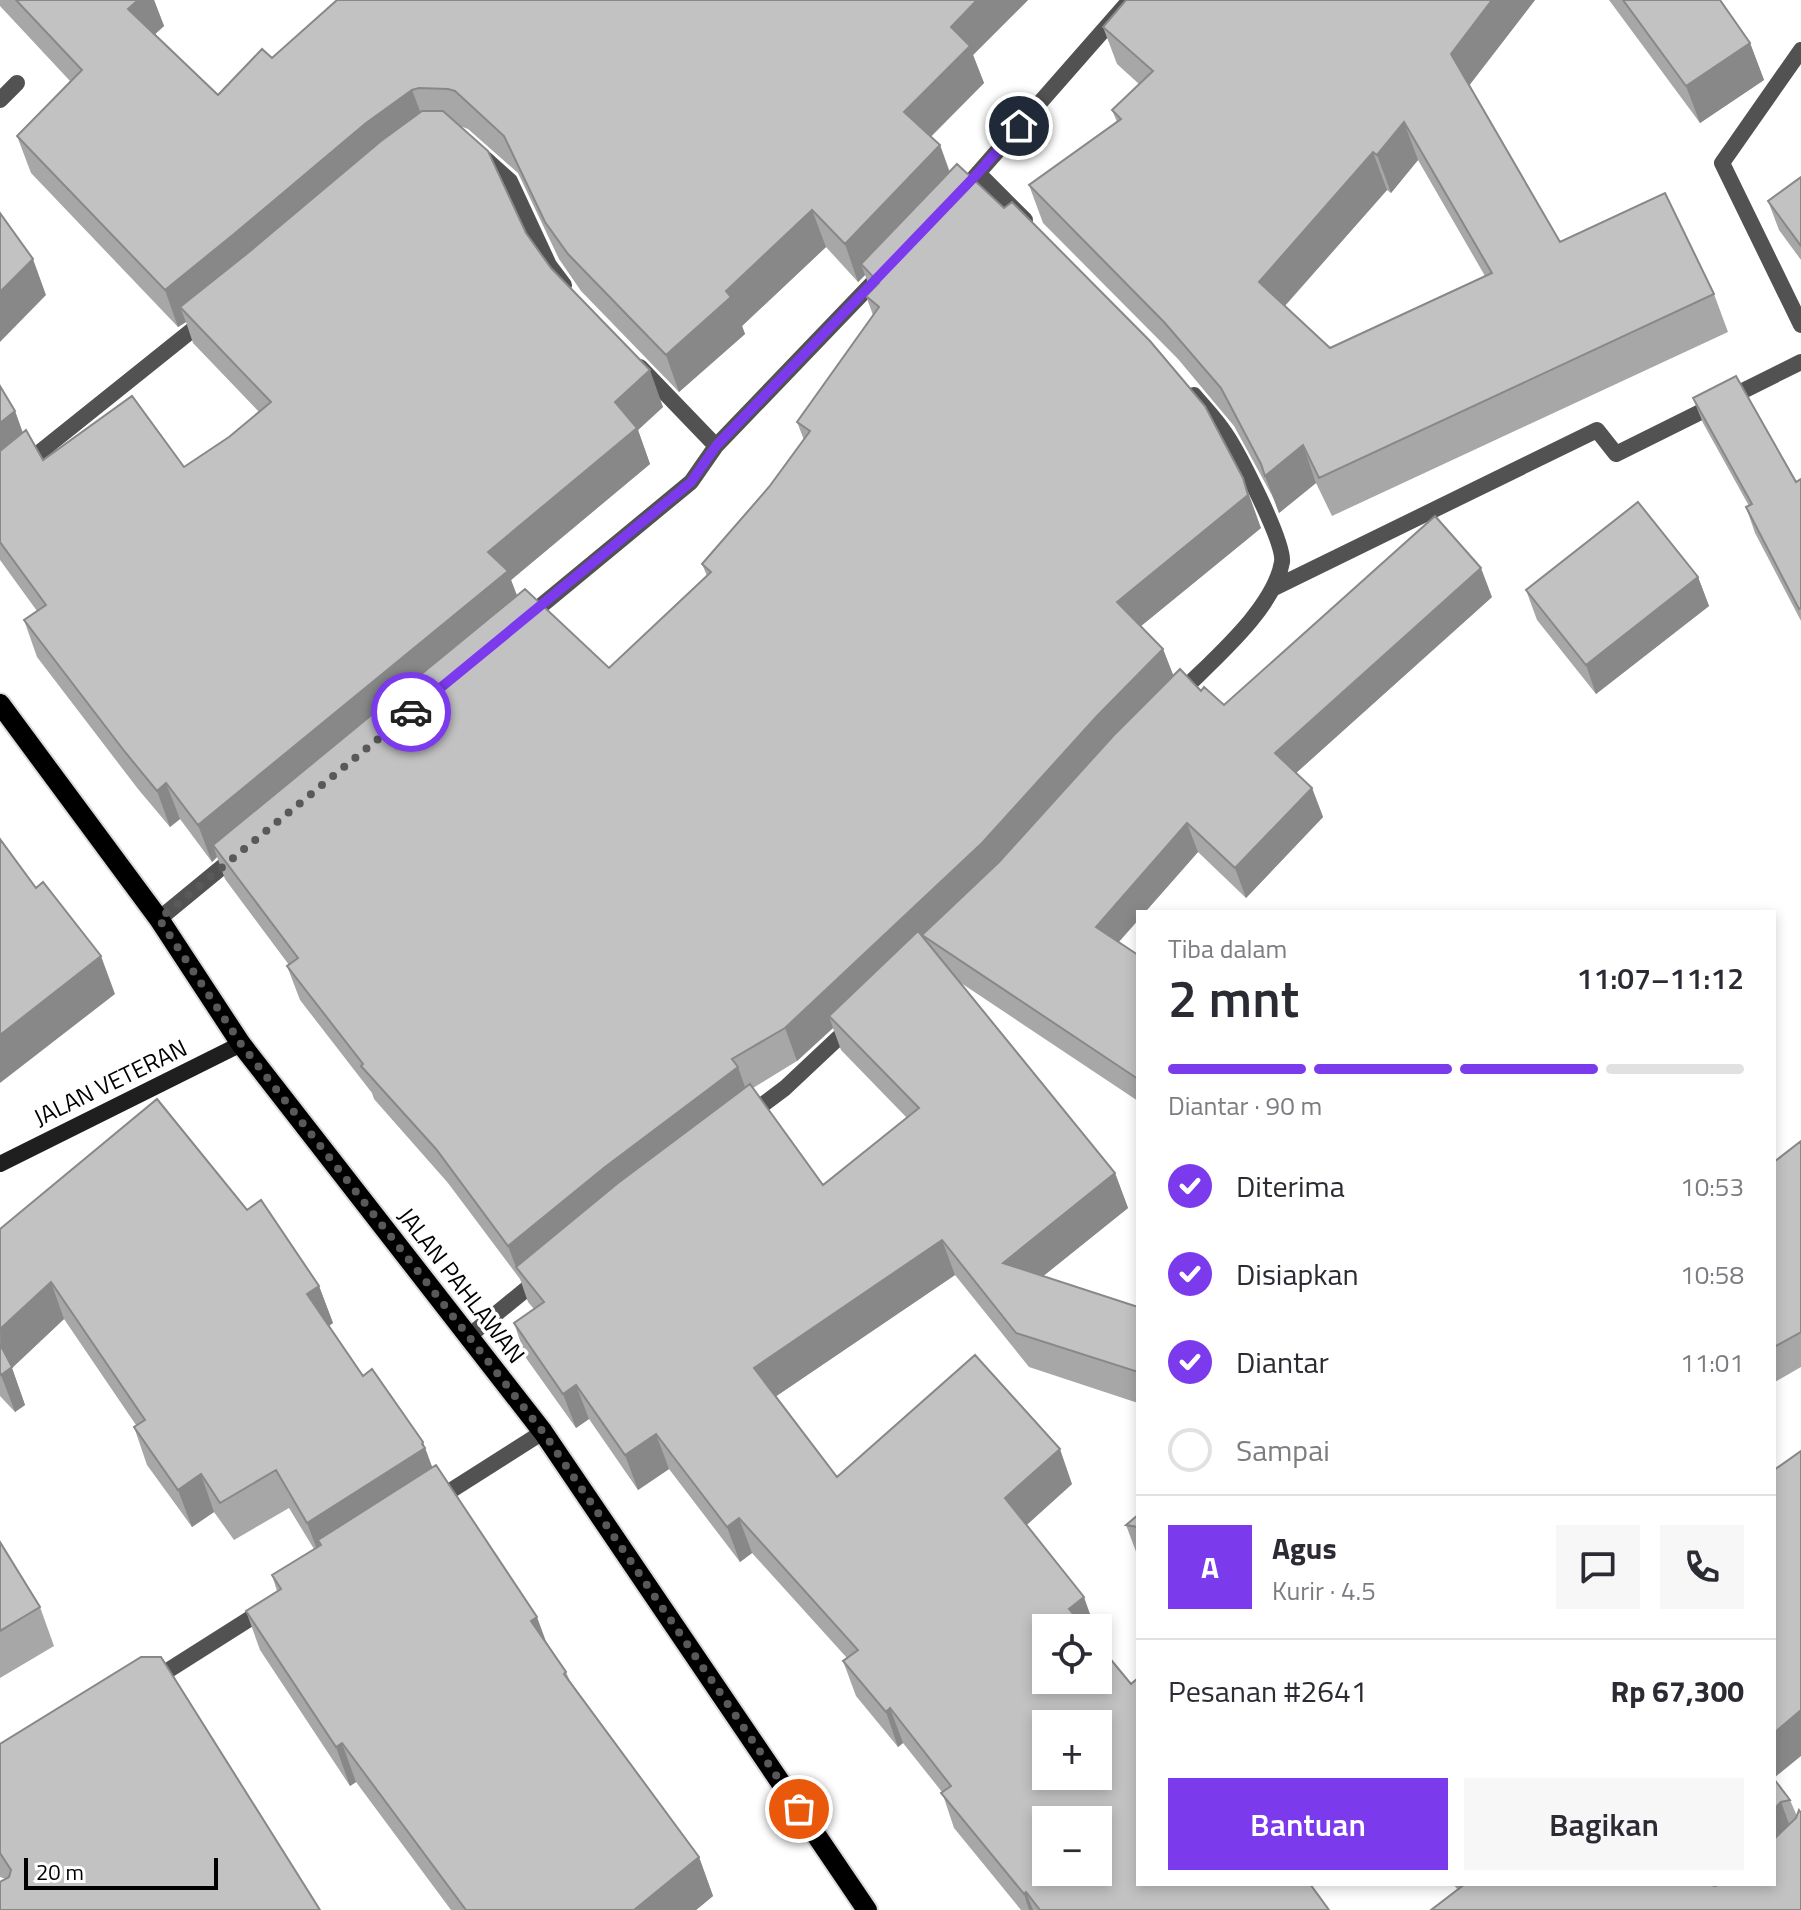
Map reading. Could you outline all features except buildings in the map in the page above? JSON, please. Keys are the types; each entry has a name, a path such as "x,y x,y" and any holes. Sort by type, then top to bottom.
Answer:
{"main road":[{"name":"JALAN PAHLAWAN","path":"0,704 159,919 241,1044 543,1432 867,1910"}],"street":[{"path":"956,195 1130,0"},
{"path":"1801,50 1722,163 1801,325"},
{"path":"0,100 17,83"},
{"path":"471,146 510,181 549,265 573,298"},
{"path":"978,173 1041,236"},
{"path":"512,629 691,482 716,446 891,264"},
{"path":"0,484 218,309"},
{"path":"628,355 716,446"},
{"path":"1274,588 1597,430 1616,454 1801,362"},
{"path":"1170,703 1247,626 1274,588 1283,559 1265,507 1226,433 1179,378"},
{"path":"159,919 252,843"},
{"path":"735,1125 785,1088 865,1013"},
{"name":"JALAN VETERAN","path":"0,1164 241,1044"},
{"path":"469,1336 552,1267"},
{"path":"425,1507 543,1432"},
{"path":"135,1691 280,1599"}],"way so far":[{"path":"411,712 159,919 241,1044 543,1432 799,1809"}],"route":[{"path":"411,712 691,482 716,446 978,173 1019,126"}]}
